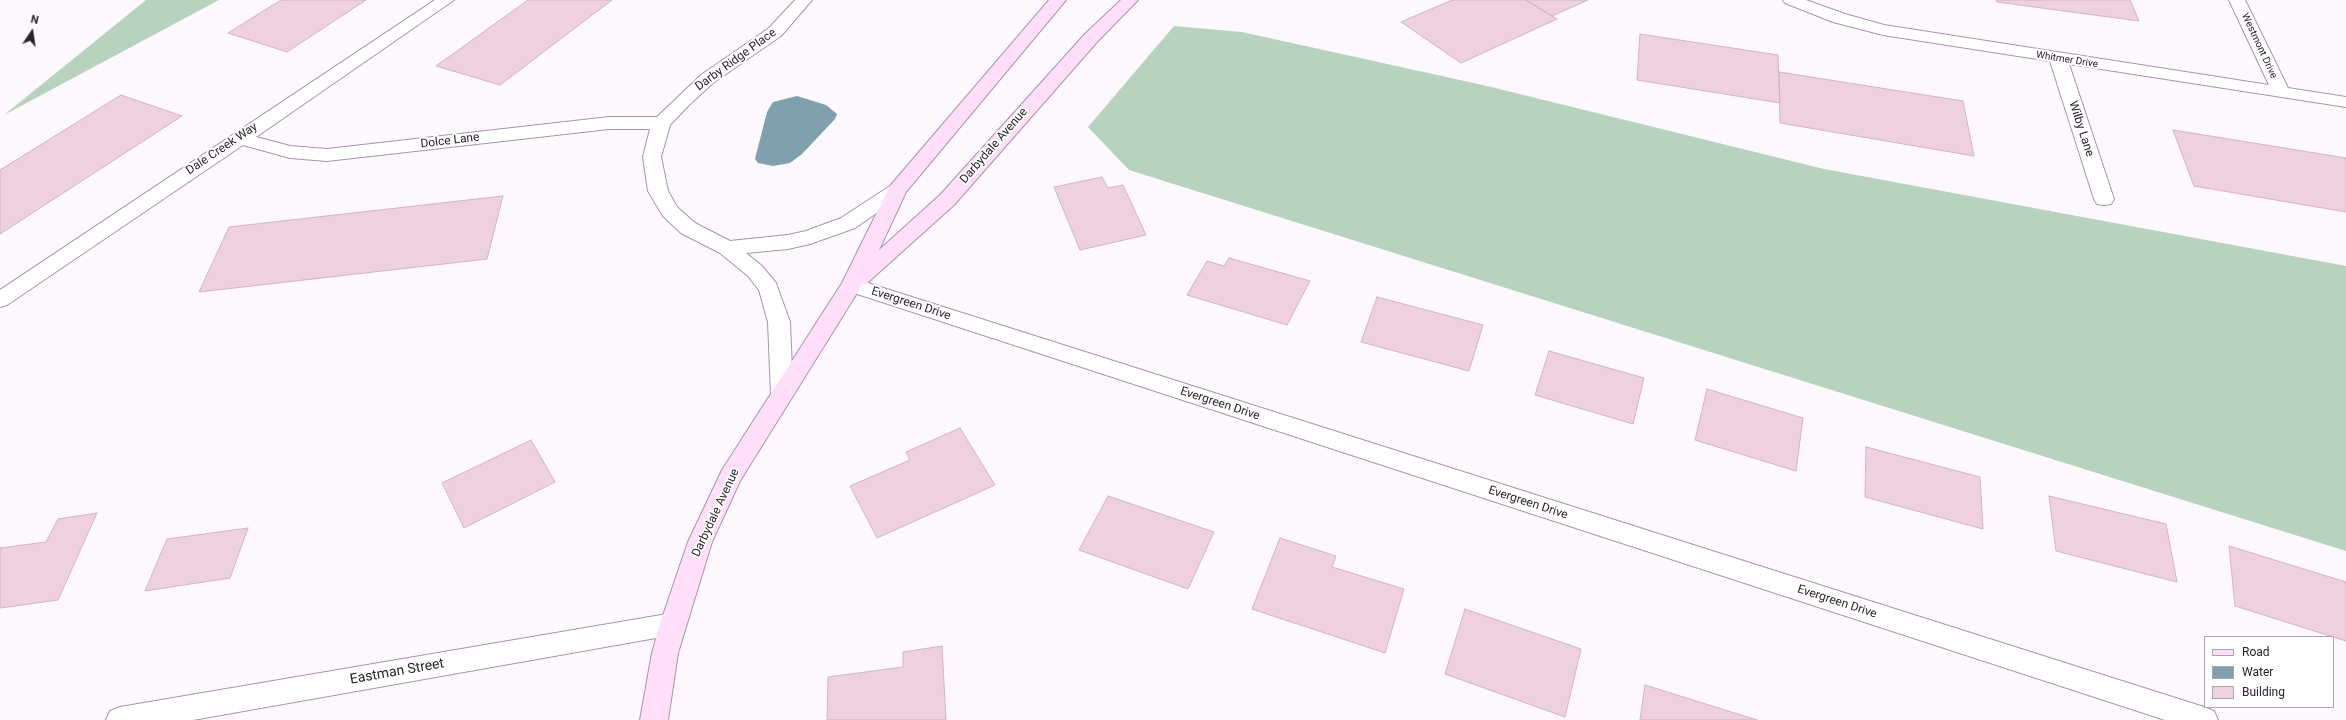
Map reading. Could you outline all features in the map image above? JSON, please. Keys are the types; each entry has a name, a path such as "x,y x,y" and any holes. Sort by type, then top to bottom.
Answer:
{"street":[{"name":"Dale Creek Way","path":"0,300 446,0"},
{"name":"Darby Ridge Place","path":"782,394 779,322 769,288 755,271 727,248 688,228 662,201 654,174 652,157 657,133 662,123 707,79 775,32 804,0"},
{"name":"Darbydale Avenue","path":"654,720 665,653 673,624 700,542 730,477 852,286 897,190 1058,0"},
{"name":"Darbydale Avenue","path":"852,286 947,200 1080,49 1130,0"},
{"name":"Whitmer Drive","path":"1791,0 1839,18 1883,30 2346,102"},
{"name":"Westmont Drive","path":"2237,0 2281,92"},
{"name":"Wilby Lane","path":"2058,58 2104,199"},
{"name":"Dolce Lane","path":"239,138 290,152 327,155 608,123 662,123"},
{"path":"727,248 788,242 810,238 848,223 897,190"},
{"name":"Evergreen Drive","path":"852,286 2204,720"},
{"name":"Eastman Street","path":"120,720 673,624"}],"green space":[{"path":"146,0 219,0 4,115"},
{"path":"1174,26 1242,32 1487,86 1824,169 2346,266 2346,551 1129,170 1088,127"}],"water":[{"path":"797,96 826,105 837,114 835,119 802,154 790,163 773,166 758,163 755,159 767,112 773,102"}],"building":[{"path":"281,0 366,0 287,52 228,33"},
{"path":"528,0 612,0 500,85 436,66"},
{"path":"1452,0 1526,0 1557,19 1461,63 1401,22"},
{"path":"1526,0 1588,0 1552,16"},
{"path":"1996,0 2130,0 2139,21 1997,2"},
{"path":"1640,34 1778,55 1780,103 1637,80"},
{"path":"1779,72 1963,101 1974,156 1780,123"},
{"path":"121,95 182,116 0,234 0,170"},
{"path":"2173,130 2346,158 2346,212 2194,186"},
{"path":"1102,177 1108,188 1123,185 1146,235 1080,250 1054,187"},
{"path":"503,196 487,259 199,292 229,227"},
{"path":"1229,258 1310,281 1287,325 1187,295 1207,261 1224,266"},
{"path":"1377,297 1483,325 1469,371 1361,342"},
{"path":"1549,351 1644,378 1633,424 1535,395"},
{"path":"1707,389 1803,418 1796,471 1695,440"},
{"path":"960,428 995,485 877,538 850,486 910,460 906,452"},
{"path":"531,440 555,482 464,528 442,483"},
{"path":"1866,447 1980,477 1983,529 1865,497"},
{"path":"1108,496 1214,532 1188,589 1079,550"},
{"path":"2049,496 2166,524 2177,582 2056,551"},
{"path":"97,513 58,600 0,608 0,548 46,542 58,519"},
{"path":"248,528 230,578 145,591 167,539"},
{"path":"1280,538 1336,556 1332,567 1404,589 1385,653 1252,609"},
{"path":"2229,546 2346,582 2346,641 2334,636 2235,606"},
{"path":"1465,609 1581,649 1565,717 1445,674"},
{"path":"942,646 946,720 827,720 828,677 903,667 903,652"},
{"path":"1645,685 1757,720 1640,720"}]}
